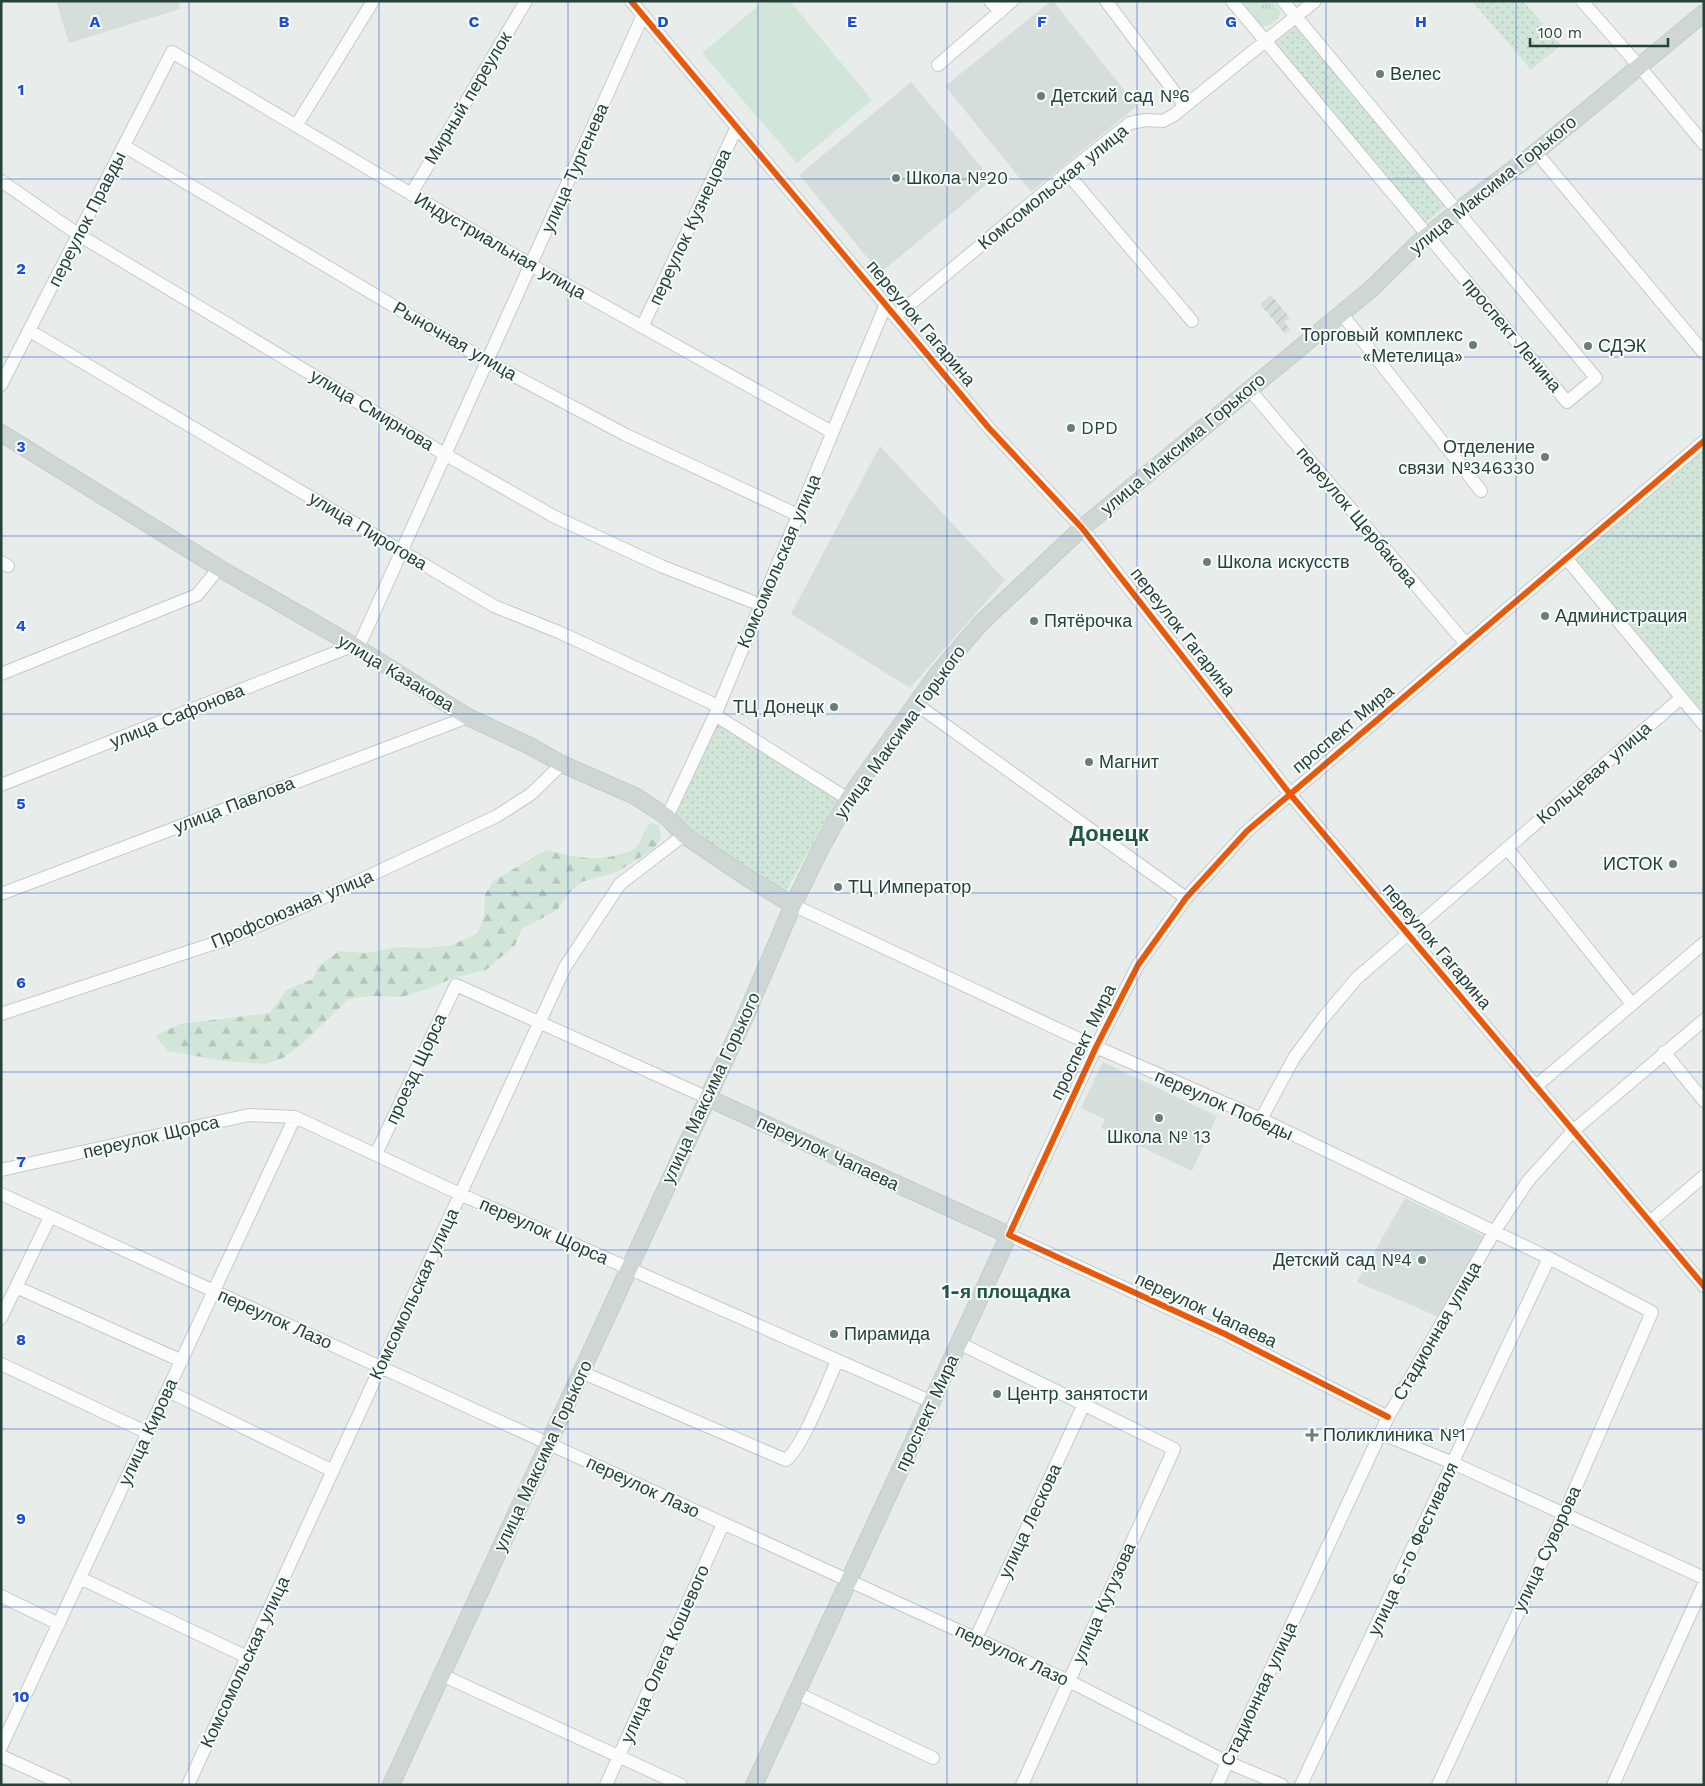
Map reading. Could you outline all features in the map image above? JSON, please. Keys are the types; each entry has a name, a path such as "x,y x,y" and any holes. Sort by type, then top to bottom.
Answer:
{"main road":[{"name":"улица Максима Горького","path":"391,1785 708,1098 793,905 820,850 848,799 938,673 981,623 1082,528 1342,313 1429,236 1536,152 1704,13"},
{"name":"улица Казакова","path":"1,433 219,568 355,647 468,717 530,746 562,764 635,796 667,817 684,835 746,877 793,905"},
{"name":"переулок Чапаева","path":"708,1098 1009,1235"},
{"name":"проспект Мира","path":"754,1785 1009,1235"}],"street":[{"path":"296,126 373,1"},
{"name":"Мирный переулок","path":"411,194 526,1"},
{"name":"переулок Гагарина","path":"632,1 988,426 1082,528 1290,794 1704,1286"},
{"path":"990,1 1000,12"},
{"path":"938,65 1012,1"},
{"path":"1106,1 1185,106"},
{"name":"проспект Ленина","path":"1232,1 1567,402 1596,378 1283,1"},
{"path":"1266,41 1315,1"},
{"path":"1582,1 1704,144"},
{"name":"улица Тургенева","path":"355,647 402,552 643,15"},
{"name":"Комсомольская улица","path":"896,316 1067,173 1130,123 1146,120 1162,121 1174,115 1266,41"},
{"name":"Индустриальная улица","path":"172,52 531,265 832,432"},
{"name":"переулок Правды","path":"1,386 172,52"},
{"name":"переулок Кузнецова","path":"642,327 737,127"},
{"name":"Рыночная улица","path":"124,146 488,362 626,435 798,515"},
{"path":"1536,152 1704,352"},
{"path":"1067,173 1192,321"},
{"name":"улица Смирнова","path":"1,182 79,235 446,455 555,516 661,566 760,605"},
{"name":"Комсомольская улица","path":"667,817 716,711 886,304"},
{"path":"1342,313 1481,491"},
{"name":"улица Пирогова","path":"30,331 494,606 561,633 716,711 848,799"},
{"name":"переулок Щербакова","path":"1249,389 1466,644"},
{"name":"проспект Мира","path":"1009,1235 1096,1047 1138,965 1186,898 1247,831 1704,441"},
{"path":"1566,558 1704,725"},
{"path":"1,674 197,595 219,568"},
{"name":"улица Сафонова","path":"1,785 355,647"},
{"name":"Кольцевая улица","path":"1261,1119 1294,1058 1324,1017 1357,978 1682,698"},
{"path":"916,704 1186,898"},
{"name":"улица Павлова","path":"1,894 468,717"},
{"name":"Профсоюзная улица","path":"1,1014 224,940 309,904 497,816 531,794 562,764"},
{"name":"Комсомольская улица","path":"188,1785 565,967 620,884 684,835"},
{"path":"1507,848 1632,1004"},
{"name":"переулок Победы","path":"793,905 1096,1047 1261,1119 1549,1258 1652,1312"},
{"path":"1535,1087 1704,944"},
{"name":"переулок Чапаева","path":"456,984 708,1098"},
{"name":"проезд Щорса","path":"376,1154 456,984"},
{"name":"Стадионная улица","path":"1217,1785 1388,1417 1494,1232 1528,1181 1574,1130 1704,1020"},
{"path":"1664,1052 1704,1101"},
{"name":"переулок Щорса","path":"1,1170 249,1115 296,1118 460,1194 932,1402"},
{"name":"улица Кирова","path":"1,1747 296,1118"},
{"path":"1650,1221 1704,1176"},
{"name":"переулок Лазо","path":"1,1194 976,1638 1069,1681 1227,1762 1282,1785"},
{"path":"1,1318 50,1216"},
{"name":"переулок Чапаева","path":"1009,1235 1225,1334 1388,1417"},
{"name":"улица 6-го Фестиваля","path":"1301,1785 1549,1258"},
{"path":"16,1287 182,1361"},
{"name":"улица Суворова","path":"1438,1785 1564,1514 1652,1312"},
{"path":"959,1343 1084,1404"},
{"path":"581,1372 786,1460 797,1447 837,1361"},
{"path":"1,1364 148,1433"},
{"path":"168,1390 333,1471"},
{"name":"улица Кутузова","path":"1022,1785 1174,1449 1084,1404"},
{"name":"улица Лескова","path":"976,1638 1084,1404"},
{"path":"1380,1433 1454,1463 1704,1578"},
{"name":"улица Олега Кошевого","path":"606,1785 723,1524"},
{"path":"80,1578 247,1657"},
{"path":"1613,1785 1704,1584"},
{"path":"1,1596 59,1624"},
{"path":"442,1675 682,1785"},
{"path":"797,1693 933,1758"},
{"path":"1,1756 65,1785"}],"shaded area":[{"path":"56,1 178,1 180,9 69,43"},
{"name":"Детский сад №6","path":"1053,1 1137,106 1031,192 945,86"},
{"name":"Школа №20","path":"911,82 992,180 880,273 799,175"},
{"path":"1271,295 1290,318 1284,322 1291,330 1285,334 1260,304"},
{"path":"880,446 1005,580 910,688 791,614"},
{"name":"Школа № 13","path":"1103,1062 1217,1116 1192,1171 1101,1128 1105,1119 1081,1108"},
{"name":"Детский сад №4","path":"1405,1198 1488,1238 1439,1317 1357,1282"}],"green space":[{"path":"764,1 790,1 872,100 797,163 702,53"},
{"path":"1241,1 1272,1 1281,12 1274,22 1262,27"},
{"path":"1472,1 1523,1 1561,45 1531,70"},
{"path":"1296,26 1447,205 1424,224 1273,45"},
{"path":"1704,448 1704,714 1573,559"},
{"path":"719,721 839,797 786,891 681,826 676,815"},
{"path":"651,823 659,825 661,837 654,849 617,872 581,882 566,896 557,910 522,929 515,945 486,970 453,978 428,989 401,997 371,996 349,999 304,1042 283,1058 266,1064 224,1061 168,1051 155,1036 180,1024 270,1013 286,990 313,979 318,967 339,951 365,953 398,947 425,948 452,945 478,933 484,916 485,895 493,881 546,850 591,858 610,857 630,852 637,846"}],"cycle path":[{"path":"631,1 988,427 1082,528 1290,794 1704,1286"},
{"path":"1388,1417 1225,1334 1009,1235 1096,1047 1138,965 1186,898 1247,831 1704,441"}],"place":[{"name":"Велес","path":"1380,74"},
{"name":"Детский сад №6","path":"1041,96"},
{"name":"Школа №20","path":"896,178"},
{"name":"Торговый комплекс «Метелица»","path":"1473,345"},
{"name":"СДЭК","path":"1588,346"},
{"name":"DPD","path":"1071,428"},
{"name":"Отделение связи №346330","path":"1545,457"},
{"name":"Школа искусств","path":"1207,562"},
{"name":"Администрация","path":"1545,616"},
{"name":"Пятёрочка","path":"1034,621"},
{"name":"ТЦ Донецк","path":"834,707"},
{"name":"Магнит","path":"1089,762"},
{"name":"ИСТОК","path":"1673,864"},
{"name":"ТЦ Император","path":"838,887"},
{"name":"Школа № 13","path":"1159,1118"},
{"name":"Детский сад №4","path":"1422,1260"},
{"name":"Пирамида","path":"834,1334"},
{"name":"Центр занятости","path":"997,1394"},
{"name":"Поликлиника №1","path":"1312,1435"}],"district":[{"name":"Донецк","path":"1109,833"},
{"name":"1-я площадка","path":"1006,1291"}]}
